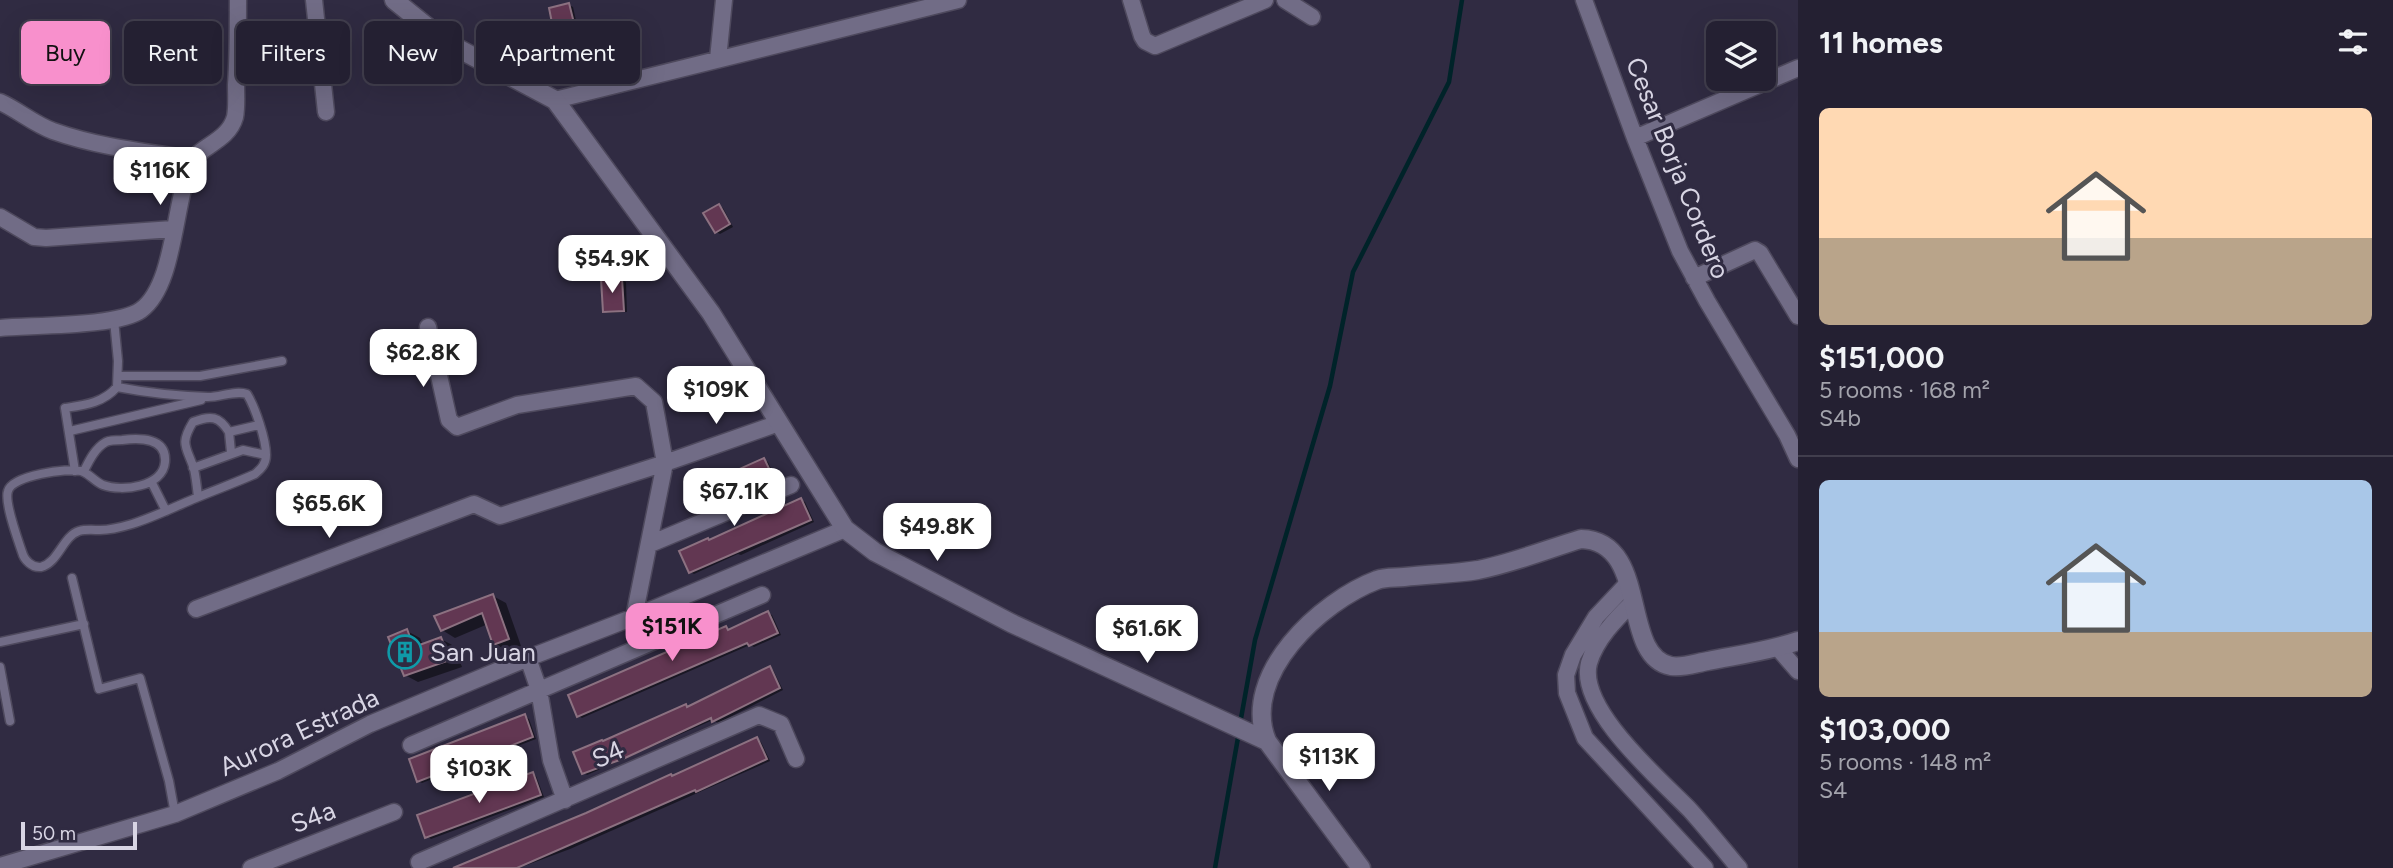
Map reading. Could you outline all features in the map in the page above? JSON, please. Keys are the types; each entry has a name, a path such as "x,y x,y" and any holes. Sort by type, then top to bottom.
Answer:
{"street":[{"path":"0,328 114,320 140,311 158,293 192,159 222,138 234,117 239,51 238,0"},
{"path":"314,0 326,112"},
{"path":"394,0 446,42 555,100 711,313 845,529 875,552 1012,623 1267,741"},
{"path":"718,60 724,0"},
{"path":"555,100 958,0"},
{"path":"1131,0 1142,36 1145,41 1155,46 1265,0"},
{"path":"1284,0 1312,17"},
{"name":"Cesar Borja Cordero","path":"1584,0 1680,251 1693,278 1787,435 1798,459"},
{"path":"1635,138 1798,68"},
{"path":"0,102 34,122 99,145 192,159"},
{"path":"0,217 34,237 46,238 173,229"},
{"path":"1693,278 1755,250 1760,253 1797,312"},
{"path":"428,327 449,421 457,427 517,405 636,386 654,402 665,463 634,617"},
{"path":"196,609 474,505 500,516 779,423"},
{"path":"650,544 791,485"},
{"name":"Aurora Estrada","path":"0,866 175,814 278,771 370,724 845,529"},
{"path":"1361,868 1267,741 1261,712 1265,687 1282,653 1314,621 1359,588 1381,579 1479,569 1581,539 1595,540 1609,547 1618,559 1628,583 1639,627 1649,649 1656,658 1670,666 1778,648 1798,641"},
{"path":"1628,583 1596,617 1573,655 1566,675 1567,693 1585,737 1705,868"},
{"path":"411,745 762,595"},
{"path":"1633,602 1613,622 1597,646 1589,665 1590,686 1595,701 1620,738 1692,813 1739,868"},
{"path":"1778,648 1798,671"},
{"path":"528,658 539,690 551,760 565,800"},
{"name":"S4","path":"419,862 759,715 781,724 796,759"},
{"name":"S4a","path":"251,868 278,863 394,812"}],"lane":[{"path":"79,471 72,453 65,408 108,397 117,387 114,320"},
{"path":"118,376 200,376 282,360"},
{"path":"117,387 175,396 214,397"},
{"path":"69,431 242,392 247,394 259,425 266,455 264,464 255,474 120,527 80,530 48,563 40,567 33,566 23,556 8,500 7,491 19,479 79,471 103,485 127,487 152,483 161,474 165,462 162,448 153,440 142,438 107,442 79,471"},
{"path":"198,497 184,440 193,422 204,418 223,422 229,432 231,453"},
{"path":"103,424 107,442"},
{"path":"229,432 259,425"},
{"path":"193,468 243,450 266,455"},
{"path":"72,453 90,458"},
{"path":"152,483 166,511"},
{"path":"72,578 99,689 140,678 162,754 175,814"},
{"path":"0,642 84,624"},
{"path":"0,667 9,721"}],"building":[{"path":"569,3 574,21 552,21 549,8"},
{"path":"719,204 730,224 715,233 703,213"},
{"path":"622,278 624,311 603,312 601,279"},
{"path":"764,458 774,479 698,513 688,492"},
{"path":"801,498 811,520 689,573 679,551"},
{"path":"493,594 509,639 493,645 482,613 441,631 434,616"},
{"path":"768,611 778,633 749,646 747,643 577,717 568,695 726,626 728,630"},
{"path":"407,629 414,647 441,637 450,660 404,676 388,637"},
{"path":"770,666 780,688 712,722 711,718 625,758 582,774 573,752 686,704 687,707"},
{"path":"525,714 533,737 417,782 409,759"},
{"path":"757,737 767,759 696,792 695,790 517,868 453,868 586,813 671,774 672,776"},
{"path":"533,772 541,795 425,838 417,815"}],"waterway":[{"path":"1240,724 1255,640 1330,386 1353,272 1449,82 1462,0"},
{"path":"1215,868 1239,732"}],"place":[{"name":"San Juan","path":"405,652"}]}
